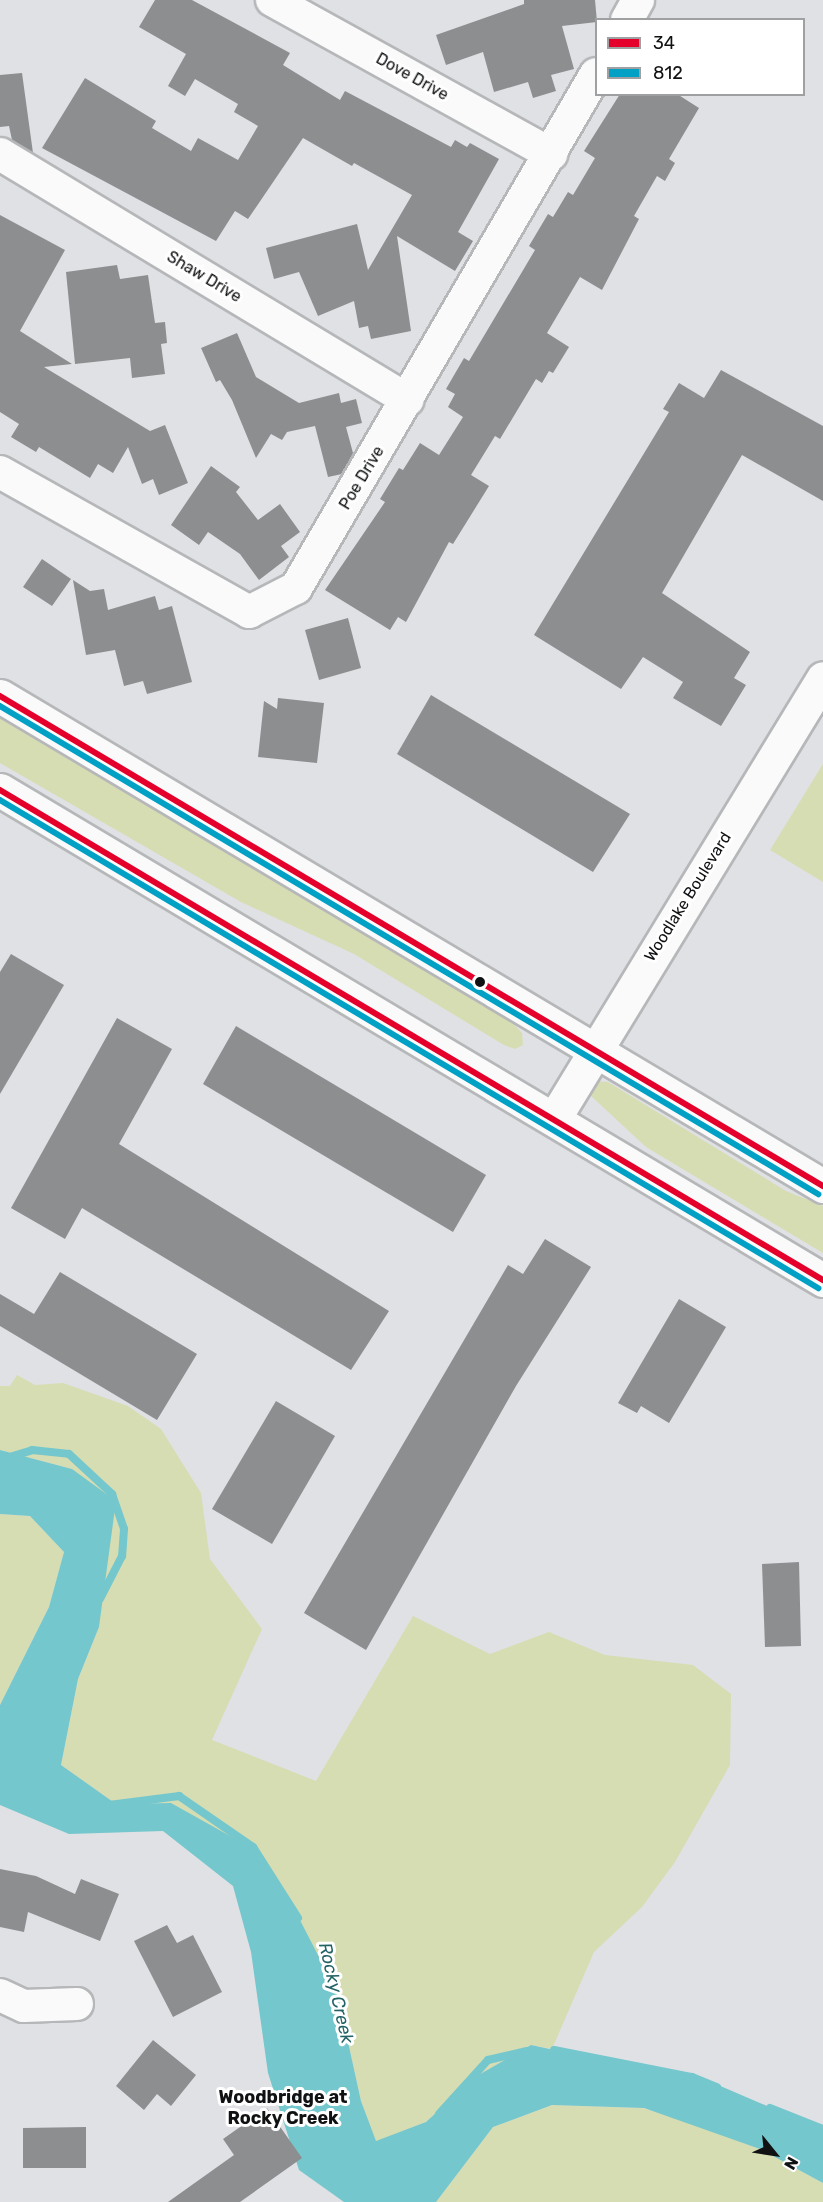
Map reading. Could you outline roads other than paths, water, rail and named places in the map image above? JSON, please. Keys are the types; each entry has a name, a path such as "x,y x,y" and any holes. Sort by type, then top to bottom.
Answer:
{"main road":[{"name":"Woodlake Boulevard","path":"555,1118 594,1047 823,678"},
{"path":"0,696 594,1047 823,1186"},
{"path":"0,790 555,1118 823,1280"}],"street":[{"name":"Dove Drive","path":"272,0 551,154"},
{"path":"628,18 638,0"},
{"name":"Poe Drive","path":"0,472 249,612 296,588 595,77"},
{"name":"Shaw Drive","path":"0,154 408,400"},
{"path":"0,1995 24,2006 77,2004"}],"water":[{"path":"0,1450 72,1469 116,1501 99,1627 78,1679 61,1765 116,1804 171,1803 248,1846 285,1891 337,1992 361,2101 376,2141 426,2122 475,2077 531,2045 718,2085 823,2130 823,2183 760,2149 644,2108 552,2105 493,2127 436,2202 344,2202 299,2170 268,2073 251,1952 233,1886 163,1831 69,1834 0,1805 0,1705 49,1607 64,1552 30,1516 0,1514"}],"waterway":[{"name":"Rocky Creek","path":"0,1460 32,1450 69,1454 112,1494 124,1529 122,1556 100,1599"},
{"name":"Rocky Creek","path":"109,1805 179,1796 253,1847 298,1918"},
{"name":"Rocky Creek","path":"554,2050 692,2077 717,2087"},
{"name":"Rocky Creek","path":"439,2114 488,2060 527,2051"},
{"name":"Rocky Creek","path":"770,2108 823,2129"}],"district":[{"name":"Woodbridge at Rocky Creek","path":"283,2108"}]}
